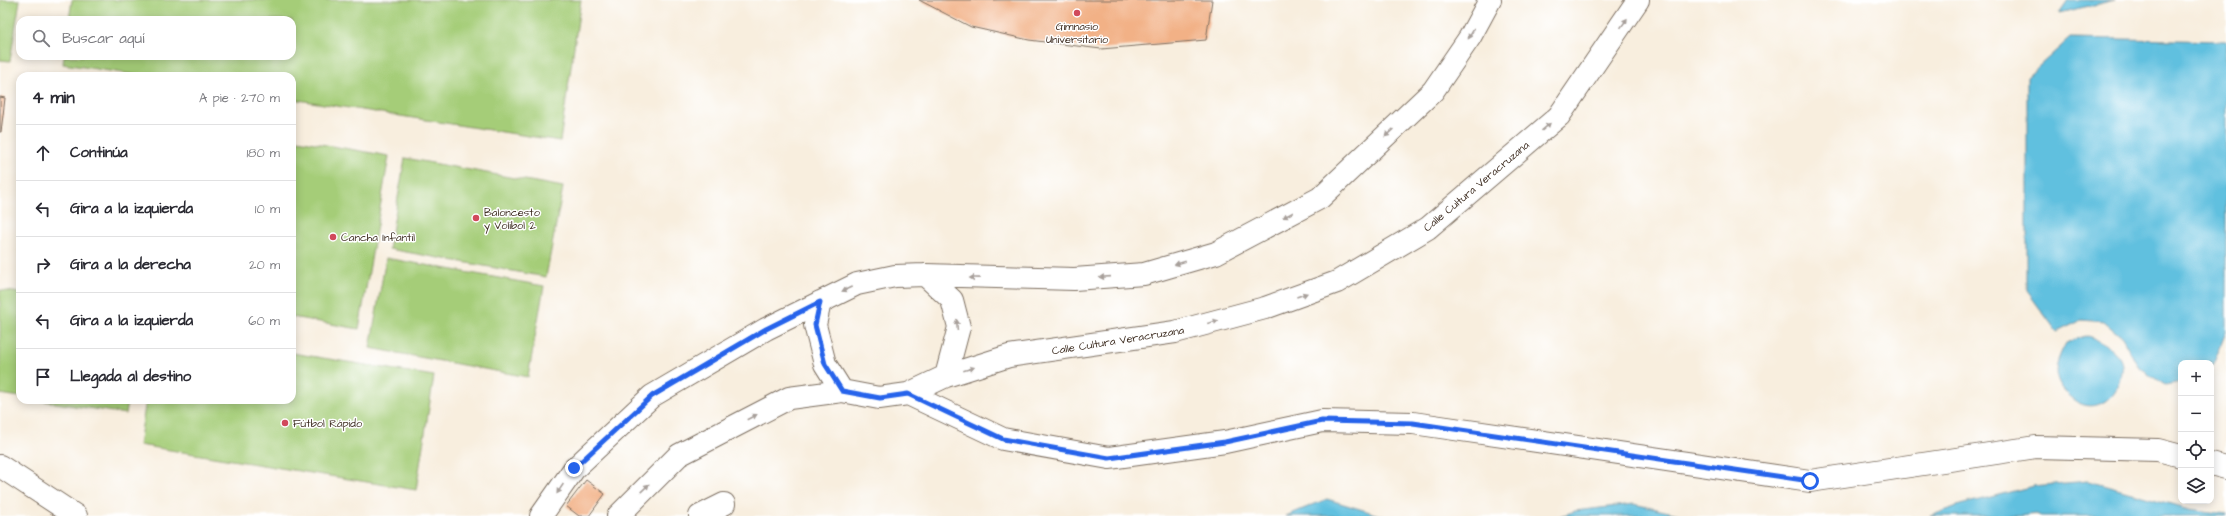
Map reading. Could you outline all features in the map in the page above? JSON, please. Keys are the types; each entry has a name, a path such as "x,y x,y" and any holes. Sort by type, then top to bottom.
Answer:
{"street":[{"path":"541,516 574,468 652,396 766,329 857,284 894,276 925,275 1074,280 1144,274 1216,253 1320,198 1433,91 1470,37 1490,0"},
{"name":"Calle Cultura Veracruzana","path":"618,516 679,455 789,398 842,391 880,398 908,394 946,376 1010,356 1175,332 1265,308 1337,282 1428,228 1559,116 1638,0"},
{"path":"925,275 952,300 959,327 946,376"},
{"path":"820,302 815,325 825,364 842,391"},
{"path":"908,394 1003,439 1109,458 1225,442 1322,421 1413,423 1810,481 2036,447 2158,450 2178,455"},
{"path":"2214,465 2226,468"},
{"path":"0,466 76,516"},
{"path":"700,516 724,504"}],"green space":[{"path":"0,0 20,0 17,16 16,16 10,61 0,60"},
{"path":"72,0 581,0 560,141 296,100 296,72 116,72 63,64 64,60 296,60 296,16 70,16"},
{"name":"Cancha Infantil","path":"296,140 389,156 359,329 296,318"},
{"name":"Baloncesto y Volibol 2","path":"405,158 563,187 546,277 389,249"},
{"path":"386,258 544,286 528,377 370,348"},
{"path":"0,290 16,292 16,396 0,394"},
{"name":"Fútbol Rápido","path":"296,354 434,376 416,490 139,445 145,404 296,404"},
{"path":"62,404 127,404 126,414"}],"water":[{"path":"2068,0 2115,0 2059,13"},
{"path":"2070,38 2226,41 2226,332 2214,362 2214,360 2178,360 2178,383 2165,385 2139,368 2122,337 2104,322 2082,320 2057,332 2027,291 2027,77"},
{"path":"2085,336 2112,349 2119,357 2122,366 2121,377 2117,387 2110,397 2101,404 2090,406 2077,402 2064,391 2057,379 2056,373 2056,367 2060,355 2066,343"},
{"path":"2088,481 2189,509 2226,514 2226,516 2041,516 2036,514 2018,516 1930,516 1960,505 2033,486"},
{"path":"1327,499 1383,516 1286,516"},
{"path":"1634,504 1686,516 1561,516 1575,511"}],"building":[{"name":"Gimnasio Universitario","path":"919,0 1212,0 1206,40 1101,49 1029,40 971,27"},
{"path":"0,97 5,98 1,132 0,132"},
{"path":"586,480 605,494 589,516 579,516 566,506"}],"place":[{"name":"Gimnasio Universitario","path":"1077,13"},
{"name":"Baloncesto y Volibol 2","path":"476,218"},
{"name":"Cancha Infantil","path":"333,237"},
{"name":"Fútbol Rápido","path":"285,423"}],"route":[{"path":"574,468 652,396 766,329 820,302 815,325 825,364 842,391 880,398 908,394 1003,439 1109,458 1225,442 1322,421 1413,423 1810,481"}]}
